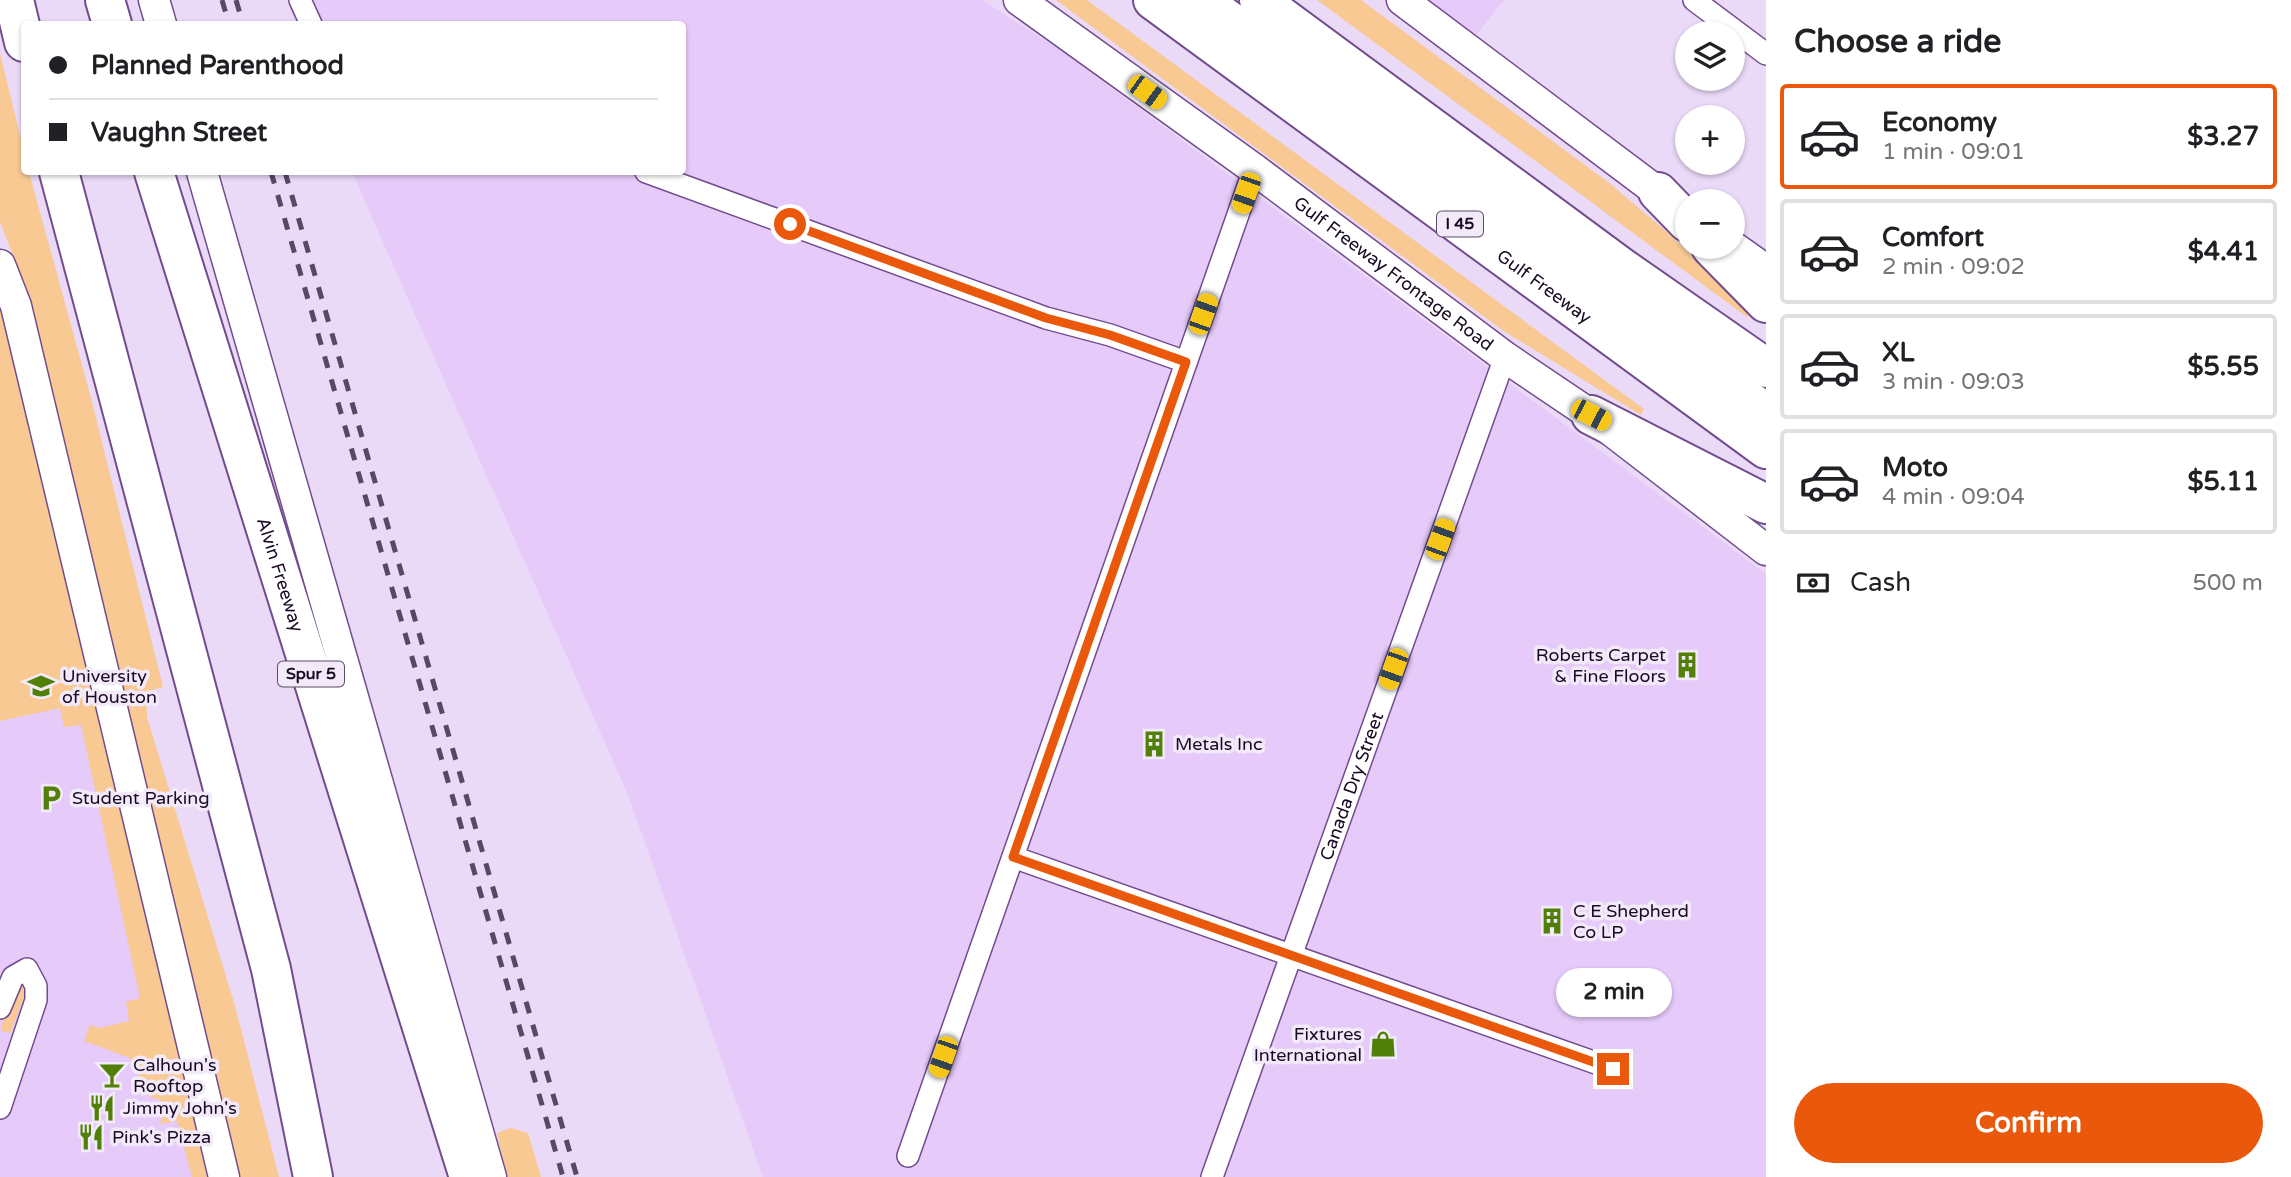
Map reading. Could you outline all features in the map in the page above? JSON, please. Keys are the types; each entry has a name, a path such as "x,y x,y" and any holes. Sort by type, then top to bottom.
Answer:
{"highway":[{"path":"14,0 21,29"},
{"path":"105,0 111,21"},
{"name":"Gulf Freeway","path":"1153,0 1766,449"},
{"name":"Gulf Freeway","path":"1201,0 1766,414"},
{"path":"1245,0 1252,18 1265,32 1429,165"},
{"path":"1259,0 1621,267 1766,368"},
{"name":"Alvin Freeway","path":"155,175 468,1177"},
{"path":"60,179 271,969 313,1177"},
{"path":"1723,259 1766,303"},
{"path":"1591,415 1766,504"}],"main road":[{"path":"154,0 160,21"},
{"name":"Gulf Freeway Frontage Road","path":"1019,0 1254,169 1505,357 1591,415 1766,550"},
{"path":"1402,0 1672,202"},
{"name":"Spur 5","path":"203,175 491,1177"},
{"path":"1745,255 1766,270"},
{"path":"0,265 19,316 224,1177"}],"street":[{"path":"300,0 310,21"},
{"path":"1693,0 1766,54"},
{"path":"908,1156 1254,169"},
{"path":"654,175 1046,318 1110,335 1186,362"},
{"name":"Canada Dry Street","path":"1212,1177 1505,357"},
{"path":"1013,857 1613,1069"},
{"path":"0,1008 13,977 27,969 36,986 36,1000 8,1068 0,1108"}],"shaded area":[{"path":"287,0 982,0 1066,54 1766,574 1766,1177 763,1177 629,797 353,175 686,175 686,21 295,21"},
{"path":"1056,0 1087,0 1644,409 1641,415 1505,332"},
{"path":"1317,0 1361,0 1608,182 1675,240 1675,259 1696,259 1751,311 1747,317"},
{"path":"1418,0 1504,0 1472,40"},
{"path":"0,53 21,140 21,175 30,175 91,398 163,687 146,692 147,717 235,1006 279,1177 231,1177 50,379 25,286 0,222"},
{"path":"0,300 207,1177 192,1177 177,1121 160,1124 167,1103 148,1096 130,1058 84,1041 90,1025 100,1028 129,1021 126,1002 140,998 81,725 64,727 60,708 0,721"},
{"name":"University of Houston","path":"0,352 200,1177 0,1177"},
{"path":"19,984 24,984 27,989 10,1033 2,1031 1,1026"},
{"path":"511,1128 528,1133 541,1177 507,1177 497,1133"}],"railway":[{"path":"222,0 228,21"},
{"path":"236,0 242,21"},
{"path":"272,175 563,1177"},
{"path":"286,175 577,1177"}],"place":[{"name":"Roberts Carpet & Fine Floors","path":"1687,665"},
{"name":"University of Houston","path":"41,686"},
{"name":"Metals Inc","path":"1154,744"},
{"name":"Student Parking","path":"51,798"},
{"name":"C E Shepherd Co LP","path":"1552,921"},
{"name":"Fixtures International","path":"1383,1044"},
{"name":"Calhoun's Rooftop","path":"112,1075"},
{"name":"Jimmy John's","path":"102,1108"},
{"name":"Pink's Pizza","path":"91,1137"}],"route":[{"path":"790,224 1046,318 1110,335 1186,362 1013,857 1613,1069"}]}
